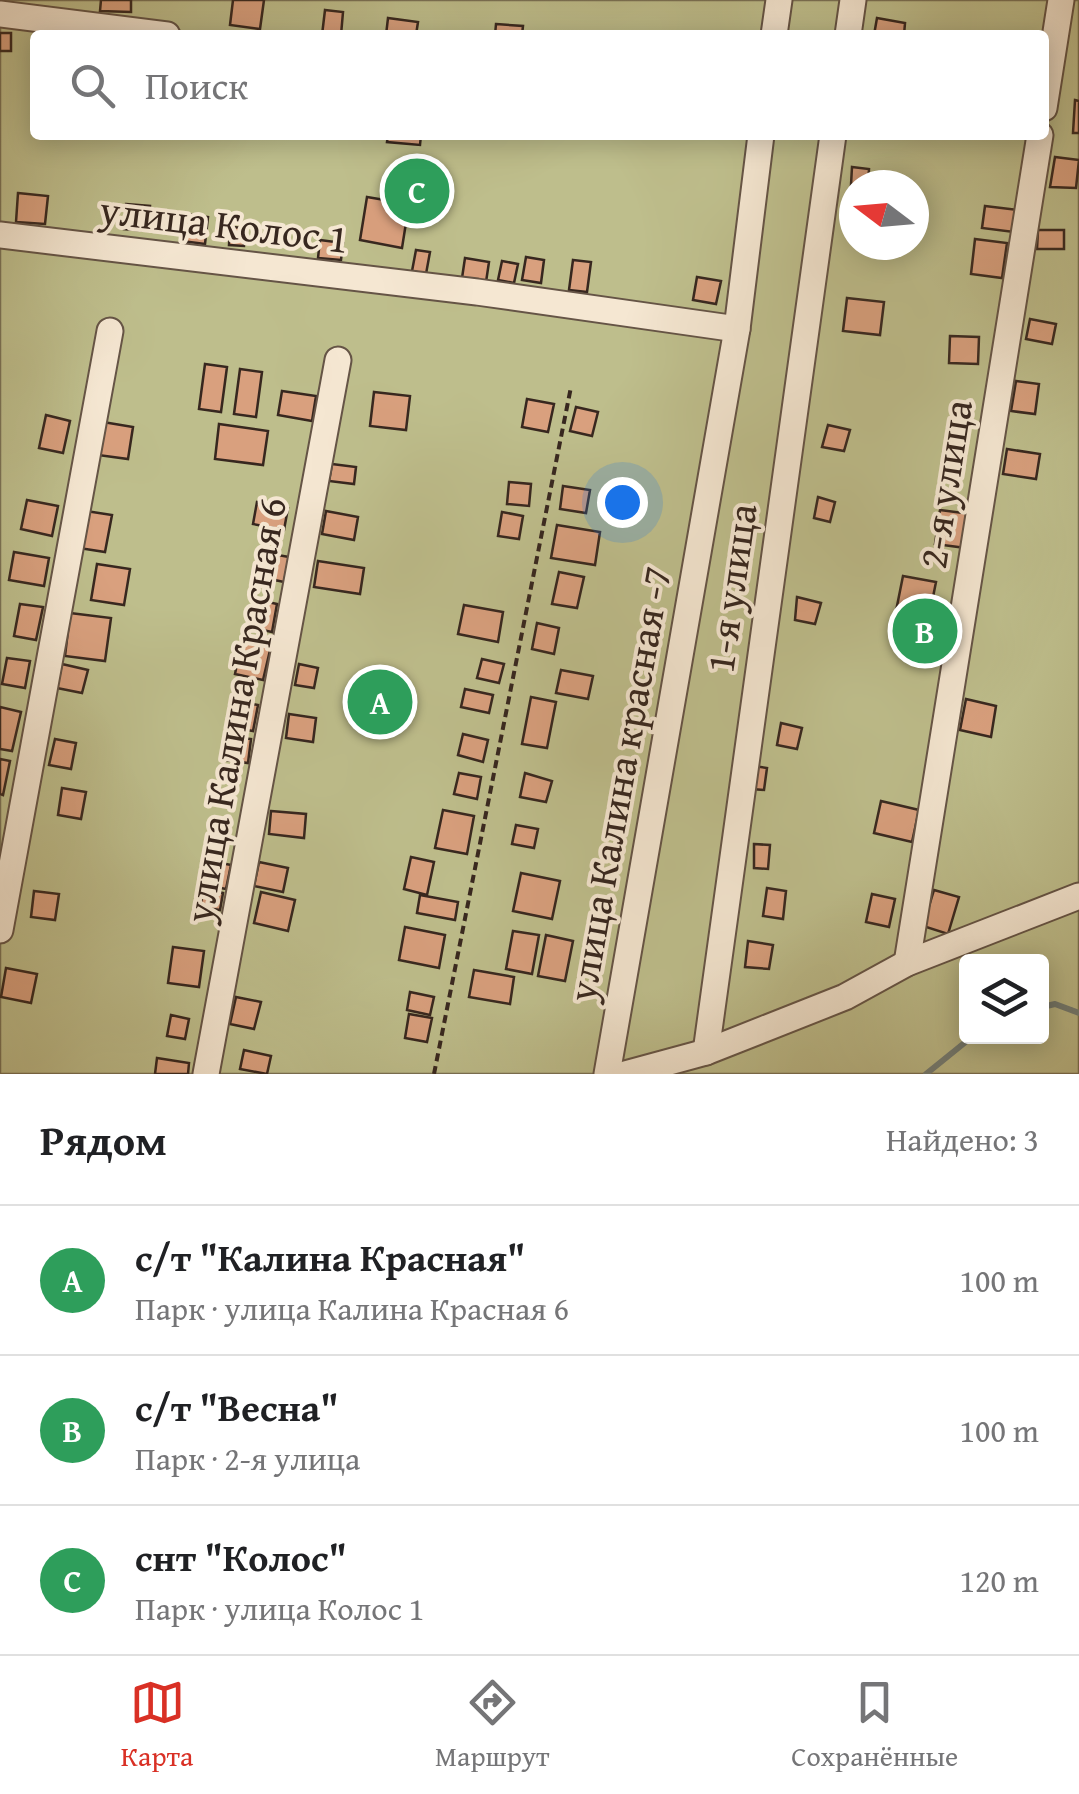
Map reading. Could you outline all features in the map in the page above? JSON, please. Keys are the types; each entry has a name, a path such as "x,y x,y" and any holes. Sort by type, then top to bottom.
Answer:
{"street":[{"path":"775,30 778,0"},
{"path":"849,30 853,0"},
{"path":"1049,78 1062,0"},
{"path":"0,14 127,30"},
{"path":"736,329 760,140"},
{"name":"1-я улица","path":"706,1052 832,140"},
{"name":"2-я улица","path":"907,963 1039,140"},
{"name":"улица Колос 1","path":"0,236 478,292 736,329"},
{"name":"улица Калина красная -7","path":"606,1074 736,329"},
{"path":"0,930 110,331"},
{"name":"улица Калина Красная 6","path":"206,1074 338,360"},
{"path":"624,1074 706,1052 845,997 907,963 1079,896"}],"path":[{"path":"434,1074 571,387"}],"green space":[{"path":"0,0 1079,0 1079,1074 0,1074"}],"building":[{"path":"101,0 131,0 131,12 100,11"},
{"path":"233,0 264,0 260,29 230,25"},
{"path":"325,10 343,12 341,30 323,30"},
{"path":"388,18 418,22 417,30 387,30"},
{"path":"877,18 905,23 904,30 875,30"},
{"path":"496,24 523,26 523,30 495,30"},
{"path":"0,33 11,33 11,51 0,51"},
{"path":"1075,100 1079,101 1079,133 1073,133"},
{"path":"387,140 420,140 420,145"},
{"path":"1055,157 1079,160 1076,188 1050,187"},
{"path":"18,193 48,196 45,224 16,222"},
{"path":"367,197 409,204 402,248 360,240"},
{"path":"126,204 150,206 148,231 124,229"},
{"path":"985,206 1026,211 1023,233 982,228"},
{"path":"186,214 208,217 205,244 182,241"},
{"path":"230,227 245,228 244,246 229,245"},
{"path":"1038,230 1064,230 1064,249 1037,249"},
{"path":"975,239 1007,243 1002,278 971,274"},
{"path":"320,240 343,243 341,260 318,258"},
{"path":"416,250 430,252 426,274 412,271"},
{"path":"526,257 544,260 541,283 522,280"},
{"path":"465,258 489,262 486,282 462,278"},
{"path":"573,260 591,262 587,292 569,290"},
{"path":"502,261 518,264 514,283 498,280"},
{"path":"697,277 721,281 716,304 693,300"},
{"path":"847,298 884,302 880,335 843,331"},
{"path":"1030,319 1056,324 1052,344 1026,339"},
{"path":"950,336 979,337 978,364 949,363"},
{"path":"205,364 227,367 221,412 199,409"},
{"path":"240,369 262,372 256,417 234,414"},
{"path":"1016,381 1039,384 1035,414 1011,411"},
{"path":"282,391 316,396 312,421 278,415"},
{"path":"374,392 410,396 406,430 370,426"},
{"path":"527,399 554,404 548,432 522,427"},
{"path":"576,407 598,412 592,436 570,431"},
{"path":"46,415 70,421 63,453 39,448"},
{"path":"103,422 133,427 128,459 98,455"},
{"path":"219,424 268,431 263,465 215,459"},
{"path":"828,425 850,430 844,451 822,447"},
{"path":"1007,449 1040,454 1036,479 1003,474"},
{"path":"332,464 356,467 354,484 329,481"},
{"path":"509,482 531,484 529,506 507,504"},
{"path":"563,486 590,490 586,513 560,509"},
{"path":"818,497 835,502 830,522 814,518"},
{"path":"27,500 58,506 52,536 21,529"},
{"path":"257,502 288,508 284,530 253,524"},
{"path":"940,510 971,514 966,548 935,544"},
{"path":"86,511 112,515 105,552 79,548"},
{"path":"326,511 358,517 354,540 322,534"},
{"path":"502,512 523,516 519,539 498,536"},
{"path":"557,525 600,532 595,565 551,558"},
{"path":"14,552 49,558 44,586 9,580"},
{"path":"261,552 289,557 284,582 256,576"},
{"path":"318,561 364,568 360,594 314,587"},
{"path":"97,564 130,569 124,605 91,600"},
{"path":"559,572 584,577 577,608 552,604"},
{"path":"903,576 936,582 929,617 896,611"},
{"path":"797,597 821,603 815,624 795,620"},
{"path":"254,599 277,604 272,632 248,627"},
{"path":"20,604 43,607 36,640 14,636"},
{"path":"464,605 503,612 498,642 458,634"},
{"path":"70,613 111,618 105,661 65,656"},
{"path":"537,623 559,628 554,654 532,649"},
{"path":"242,639 271,646 263,680 235,674"},
{"path":"7,658 30,661 25,688 2,684"},
{"path":"482,659 504,664 499,683 477,678"},
{"path":"62,664 88,670 82,693 57,688"},
{"path":"299,664 318,668 314,688 295,685"},
{"path":"561,670 593,676 588,699 556,693"},
{"path":"465,689 493,695 489,713 461,707"},
{"path":"531,697 556,702 547,748 522,744"},
{"path":"966,699 996,706 991,737 960,730"},
{"path":"235,701 258,705 253,731 230,727"},
{"path":"0,707 21,712 12,751 0,749"},
{"path":"289,714 316,718 313,742 286,738"},
{"path":"781,723 802,728 797,749 777,745"},
{"path":"463,734 488,740 483,762 458,755"},
{"path":"228,736 251,739 248,763 225,760"},
{"path":"55,739 76,743 71,769 49,765"},
{"path":"0,759 10,761 3,795 0,794"},
{"path":"754,766 767,768 764,790 752,789"},
{"path":"459,773 481,777 477,799 454,794"},
{"path":"525,773 552,781 546,802 520,797"},
{"path":"62,788 86,792 81,819 58,815"},
{"path":"881,801 919,810 912,842 874,833"},
{"path":"443,810 474,816 467,854 435,848"},
{"path":"271,811 306,814 304,838 269,834"},
{"path":"516,825 538,829 534,848 512,844"},
{"path":"754,844 770,845 768,869 754,868"},
{"path":"411,857 434,862 427,895 404,889"},
{"path":"206,860 231,865 226,889 201,884"},
{"path":"259,862 288,868 283,892 254,886"},
{"path":"521,873 560,881 552,919 513,911"},
{"path":"767,888 786,891 783,919 763,916"},
{"path":"204,889 223,893 220,910 200,907"},
{"path":"934,890 959,897 948,934 923,926"},
{"path":"34,891 59,894 55,920 31,917"},
{"path":"261,892 295,900 288,931 254,923"},
{"path":"872,894 895,899 889,927 866,922"},
{"path":"420,895 458,902 455,920 417,913"},
{"path":"405,927 445,935 439,968 399,960"},
{"path":"513,931 539,935 532,974 506,969"},
{"path":"546,935 573,941 565,981 538,976"},
{"path":"748,941 773,945 769,969 745,967"},
{"path":"173,947 204,951 199,987 168,983"},
{"path":"6,968 37,974 31,1003 1,997"},
{"path":"474,970 514,977 510,1004 469,997"},
{"path":"410,992 434,997 430,1015 407,1010"},
{"path":"236,997 261,1002 254,1029 230,1024"},
{"path":"409,1014 432,1018 427,1042 405,1038"},
{"path":"171,1015 189,1019 185,1039 167,1036"},
{"path":"244,1050 271,1056 267,1074 240,1069"},
{"path":"157,1058 189,1063 188,1074 155,1074"}],"waterway":[{"path":"1049,1005 1079,1013"},
{"path":"926,1074 963,1044"}],"place":[{"name":"снт \"Колос\"","path":"417,191"},
{"name":"с/т \"Весна\"","path":"925,631"},
{"name":"с/т \"Калина Красная\"","path":"380,702"}]}
